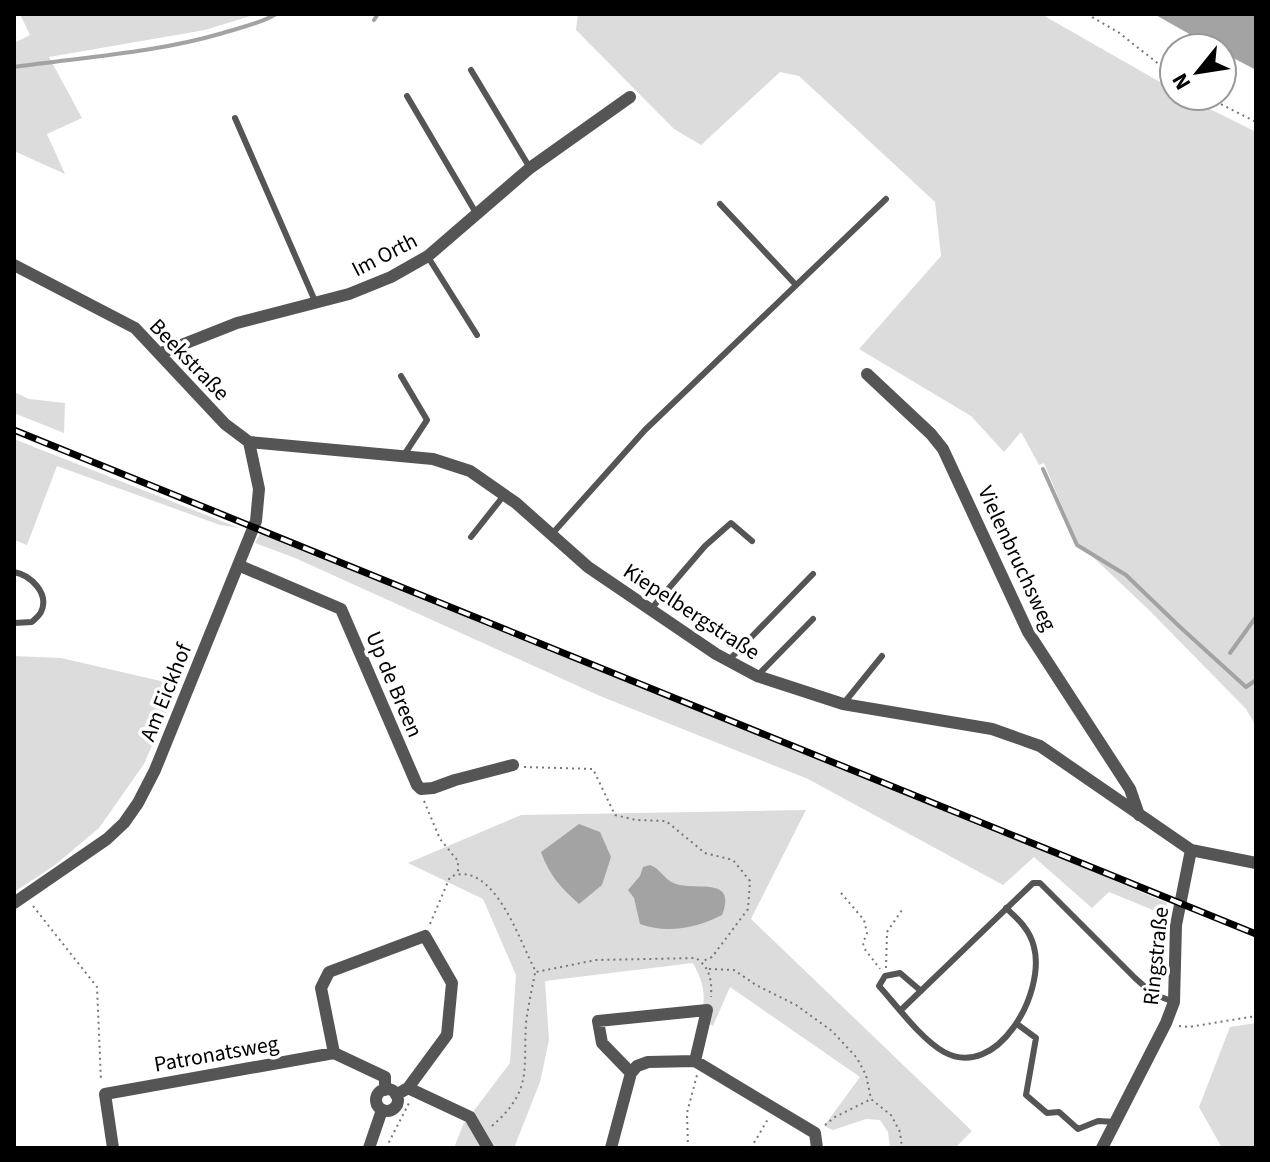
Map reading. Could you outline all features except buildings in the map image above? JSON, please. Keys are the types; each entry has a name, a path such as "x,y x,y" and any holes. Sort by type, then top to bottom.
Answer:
{"street":[{"name":"Im Orth","path":"161,353 237,323 349,294 391,277 428,256 530,168 630,97"},
{"name":"Beekstraße","path":"14,265 135,328 225,424 249,442"},
{"name":"Vielenbruchsweg","path":"867,374 943,449 1028,632 1130,789 1139,815"},
{"name":"Kiepelbergstraße","path":"249,442 452,463 479,476 505,494 588,567 728,661 757,676 843,704 992,729 1040,746 1191,850 1256,863"},
{"name":"Am Eickhof","path":"19,899 107,839 124,823 155,770 256,521 259,489 249,442"},
{"name":"Up de Breen","path":"238,565 341,609 421,789"},
{"path":"421,789 513,765"},
{"name":"Ringstraße","path":"1102,1148 1174,1002 1175,934 1191,850"},
{"path":"390,1092 385,1077 334,1053 321,988 329,972 425,936 452,983 447,1035 408,1088"},
{"path":"631,1073 602,1043 598,1021 707,1010 698,1062"},
{"name":"Patronatsweg","path":"105,1094 334,1053"},
{"path":"611,1148 631,1073 637,1066 648,1062 698,1062 815,1133 817,1148"},
{"path":"369,1148 382,1110 376,1101 378,1093 408,1088 470,1117 488,1148"},
{"path":"105,1094 113,1148"}],"lane":[{"path":"471,70 530,168"},
{"path":"407,96 476,214"},
{"path":"235,118 315,301"},
{"path":"551,535 645,430 886,199"},
{"path":"720,204 796,285"},
{"path":"428,256 477,335"},
{"path":"401,376 427,420 403,456"},
{"path":"471,537 505,494"},
{"path":"651,609 705,546 731,523 752,541"},
{"path":"14,572 24,574 36,584 43,598 41,612 32,622 14,623"},
{"path":"728,661 813,574"},
{"path":"757,676 813,619"},
{"path":"843,704 882,656"},
{"path":"901,1010 1033,883 1040,883 1153,994 1174,1002"},
{"path":"921,991 900,973 885,976 879,986 946,1053 965,1056 985,1052 1003,1040 1026,1011 1034,985 1035,950 1026,927 1006,908"},
{"path":"1017,1024 1036,1038 1026,1095 1047,1113 1059,1112 1078,1129 1098,1121 1116,1122"}],"path":[{"path":"1087,14 1118,32 1158,63"},
{"path":"1236,112 1256,122"},
{"path":"530,768 593,769 615,815 636,820 666,821 705,853 733,860 750,881 748,909 712,957 702,962"},
{"path":"421,789 440,839 458,861 458,874"},
{"path":"425,936 450,877 458,874 484,882 498,895 536,972 526,1023 526,1075 506,1114 481,1136"},
{"path":"841,893 861,915 867,933 864,948 885,976"},
{"path":"19,899 97,987 100,1079 105,1094"},
{"path":"885,976 887,932 902,910"},
{"path":"536,972 596,960 696,958 708,969 712,982 707,1010"},
{"path":"708,969 734,970 824,1024 857,1058 866,1075 871,1099 891,1115 900,1132 902,1148"},
{"path":"1166,1023 1189,1027 1256,1016"},
{"path":"688,1148 687,1113 698,1062"},
{"path":"386,1148 412,1096 408,1088"},
{"path":"815,1133 835,1117 871,1099"},
{"path":"751,1148 775,1108"}],"shaded area":[{"path":"20,14 257,14 205,30 49,57 82,118 47,134 65,174 14,151 14,43 30,35"},
{"path":"578,14 1041,14 1158,81 1158,112 1216,112 1256,132 1256,726 1246,709 1077,542 1044,463 1039,465 1021,432 1004,452 971,416 859,349 941,256 935,202 799,76 780,72 701,145 674,129 576,30"},
{"path":"1154,14 1256,14 1256,70 1238,60 1238,32 1186,32"},
{"path":"14,392 29,399 65,403 64,433 14,413"},
{"path":"14,439 239,528 220,525 57,466 27,545 14,540"},
{"path":"261,532 1009,836 1167,903 1165,915 1109,892 1092,908 1034,857 1003,885 808,779 600,696 295,558 255,543"},
{"path":"14,656 61,658 178,685 144,764 99,828 55,865 14,892"},
{"path":"806,810 751,919 972,1131 955,1148 890,1148 888,1132 880,1120 866,1119 833,1130 824,1126 860,1077 730,987 713,1026 700,1019 703,990 693,963 545,981 549,1040 540,1082 514,1148 454,1148 463,1125 510,1063 516,975 483,899 408,863 521,815"},
{"path":"579,824 600,832 611,857 602,885 579,904 556,881 541,852"},
{"path":"650,865 676,884 720,890 725,903 722,915 682,928 661,929 640,924 634,898 628,890 640,876 643,867"},
{"path":"1256,1023 1256,1148 1222,1148 1199,1107 1230,1027"}],"waterway":[{"path":"14,67 119,54 197,40 276,14"},
{"path":"374,20 378,14"},
{"path":"1043,469 1077,545 1126,575 1246,687 1256,680"},
{"path":"1230,653 1256,617"}],"railway":[{"path":"14,430 1256,934"}]}
